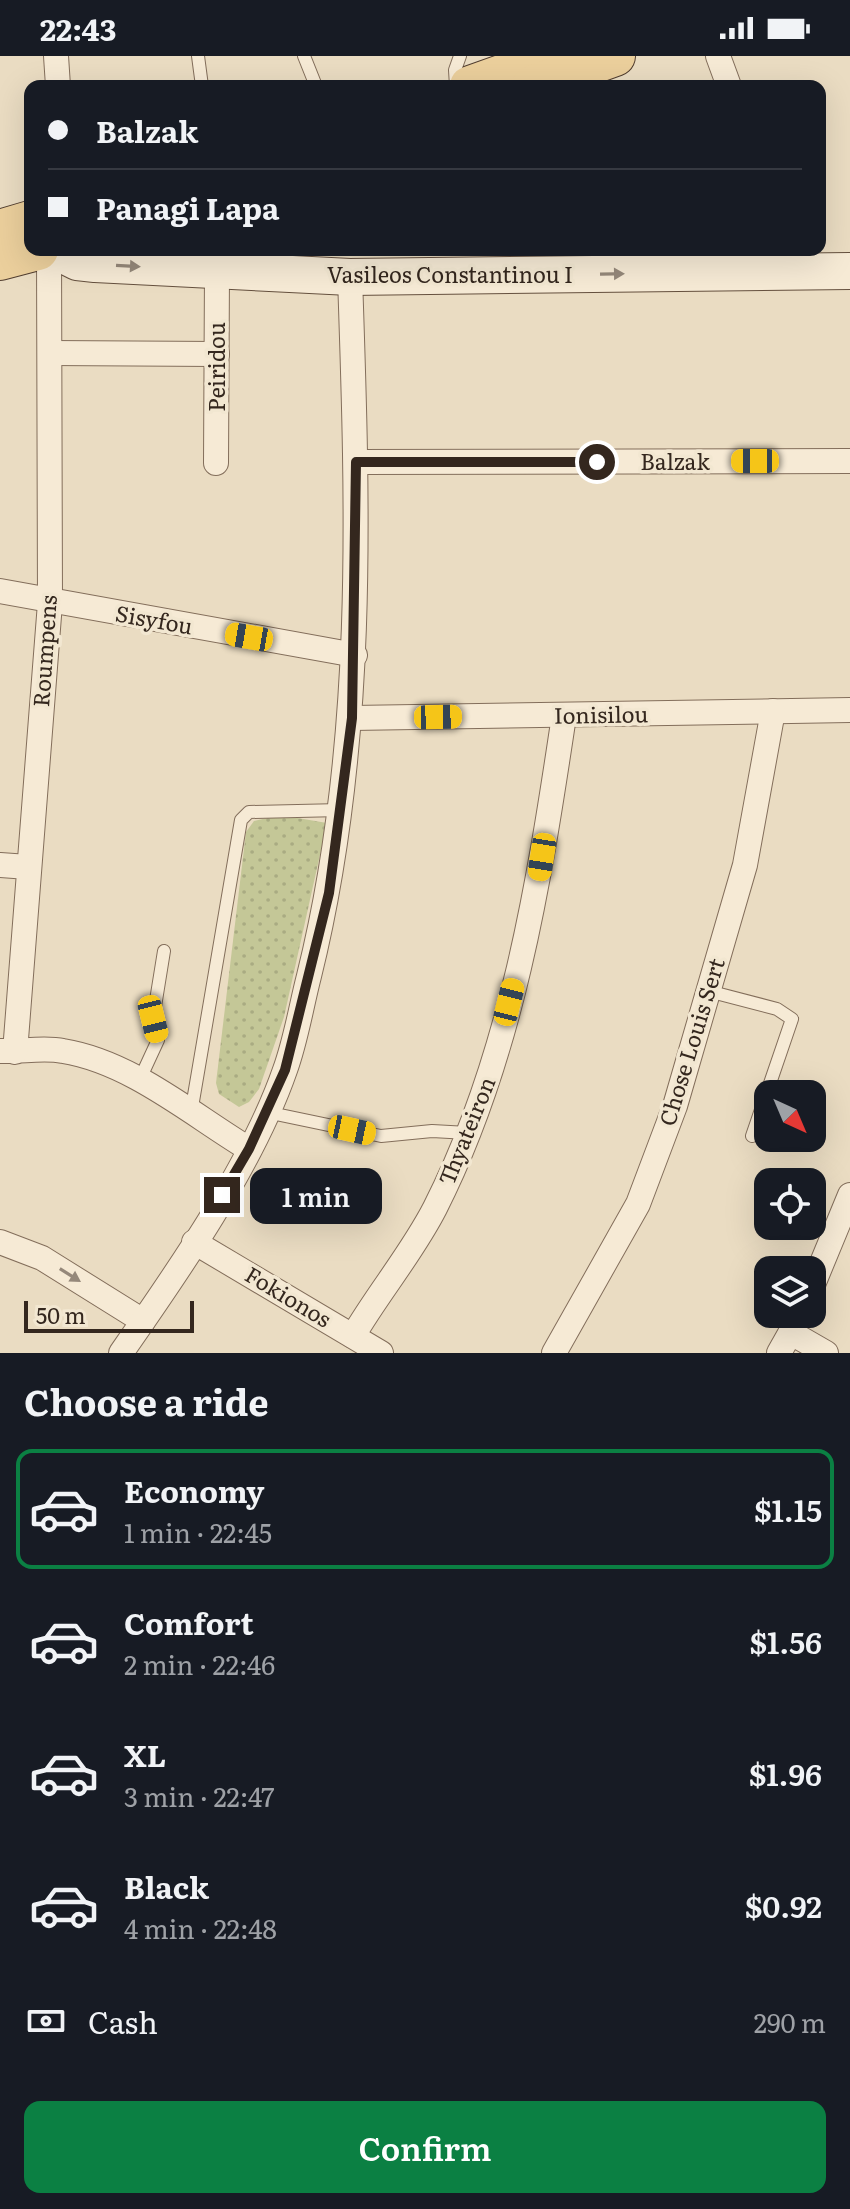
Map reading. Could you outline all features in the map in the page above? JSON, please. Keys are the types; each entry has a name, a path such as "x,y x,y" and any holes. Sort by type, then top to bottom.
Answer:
{"main road":[{"path":"487,80 555,56"},
{"path":"549,80 615,56"},
{"path":"0,230 24,223"},
{"path":"0,237 24,235"},
{"path":"0,260 24,254"},
{"name":"Vasileos Constantinou I","path":"64,256 77,262 350,277 791,261 850,271"}],"street":[{"path":"56,56 58,80"},
{"path":"718,56 727,80"},
{"name":"Roumpens","path":"8,1052 28,867 50,603 51,256"},
{"name":"Peiridou","path":"216,463 217,271"},
{"path":"121,1353 194,1242 249,1149 285,1070 329,893 352,718 355,655 356,462 350,277"},
{"path":"50,353 217,354"},
{"name":"Balzak","path":"356,462 850,461"},
{"name":"Sisyfou","path":"0,591 50,603 355,655"},
{"name":"Ionisilou","path":"352,718 850,710"},
{"name":"Chose Louis Sert","path":"554,1353 638,1204 675,1106 745,865 773,711"},
{"name":"Thyateiron","path":"353,1336 434,1209 487,1089 537,887 564,716"},
{"path":"0,865 28,867"},
{"path":"8,1052 60,1050 87,1057 140,1079 249,1149"},
{"path":"825,1256 850,1195"},
{"path":"0,1242 42,1258 143,1321"},
{"name":"Fokionos","path":"194,1242 381,1353"},
{"path":"791,1334 826,1353"}],"lane":[{"path":"198,56 201,80"},
{"path":"304,56 314,80"},
{"path":"456,80 455,70 460,56"},
{"path":"191,1114 241,820 249,812 341,810"},
{"path":"140,1079 158,1040 153,1019 164,951"},
{"path":"708,991 777,1009 792,1019 752,1136"},
{"path":"266,1112 381,1136 432,1131 468,1133"}],"green space":[{"path":"280,815 327,823 284,1017 259,1089 249,1102 239,1107 219,1094 216,1083 246,832 254,821"}],"route":[{"path":"222,1195 249,1149 285,1070 329,893 352,718 356,462 597,462"}]}
